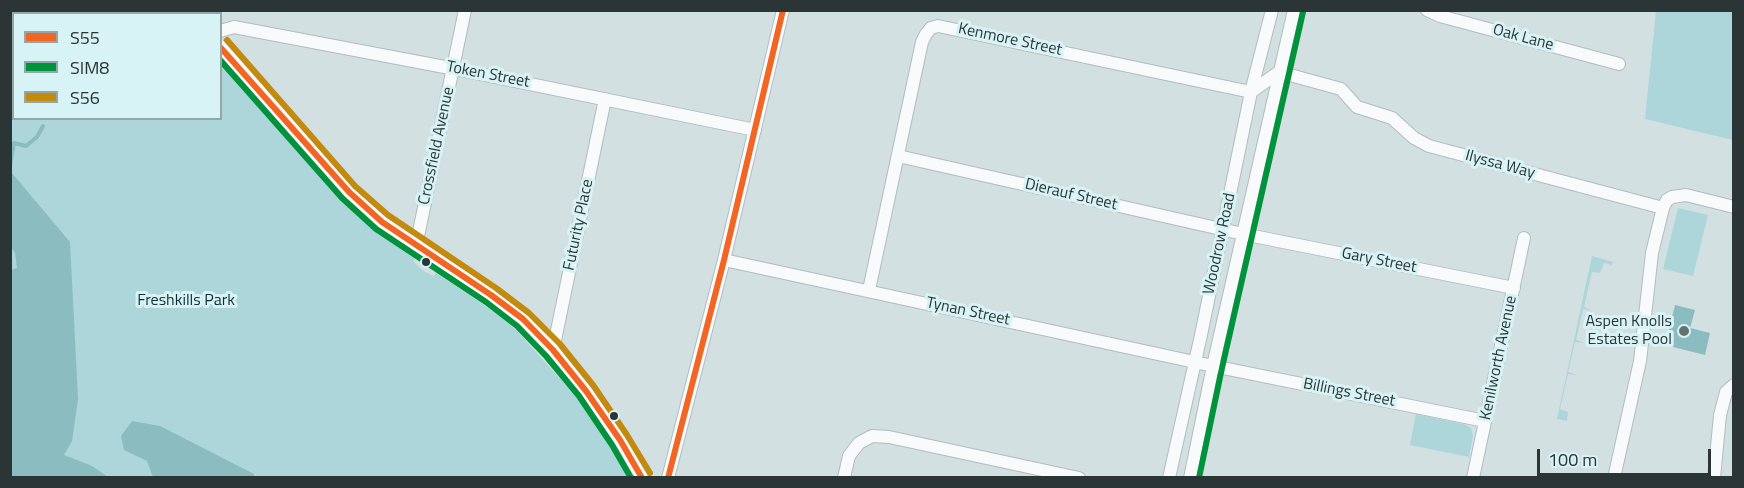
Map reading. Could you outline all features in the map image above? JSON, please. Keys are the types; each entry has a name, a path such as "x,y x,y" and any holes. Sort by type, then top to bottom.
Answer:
{"street":[{"name":"Crossfield Avenue","path":"416,246 465,10"},
{"path":"668,477 724,260 783,10"},
{"name":"Woodrow Road","path":"1169,477 1251,92 1272,10"},
{"name":"Woodrow Road","path":"1190,477 1294,10"},
{"name":"Oak Lane","path":"1427,10 1440,16 1619,64"},
{"name":"Kenmore Street","path":"869,291 922,42 931,28 938,26 1251,92"},
{"name":"Token Street","path":"222,30 234,27 755,130"},
{"path":"222,48 349,192 382,222 523,319 586,391 642,477"},
{"path":"1251,92 1279,72"},
{"name":"Ilyssa Way","path":"1279,72 1341,89 1357,107 1392,118 1414,138 1429,146 1663,208"},
{"name":"Futurity Place","path":"552,350 605,99"},
{"name":"Dierauf Street","path":"898,156 1243,234"},
{"path":"1614,477 1640,361 1652,253 1663,208 1667,200 1686,195 1734,207"},
{"name":"Gary Street","path":"1243,234 1514,288"},
{"name":"Kenilworth Avenue","path":"1473,477 1524,238"},
{"name":"Tynan Street","path":"724,260 1213,366"},
{"name":"Billings Street","path":"1213,366 1485,421"},
{"path":"1714,477 1719,422 1730,388"},
{"path":"844,477 849,456 859,443 872,436 889,437 1079,477"}],"green space":[{"name":"Freshkills Park","path":"10,11 173,11 12,12 12,120 222,120 222,66 349,207 371,228 415,259 413,261 422,270 433,276 436,273 504,319 517,331 579,400 629,477 11,477"},
{"path":"1656,11 1733,11 1733,140 1645,119"},
{"path":"1678,208 1708,215 1693,276 1663,269"},
{"path":"1592,256 1613,262 1612,265 1604,263 1600,273 1592,272 1584,307 1592,310 1583,309 1576,340 1584,343 1575,342 1568,372 1577,375 1568,374 1560,409 1568,412 1567,421 1557,419"},
{"path":"1416,414 1463,424 1471,428 1473,436 1469,457 1410,445"}],"shaded area":[{"path":"11,172 70,242 78,399 72,441 64,455 92,466 108,477 11,477 10,270 17,268 15,253 11,247"},
{"name":"Aspen Knolls Estates Pool","path":"1675,305 1695,310 1690,328 1710,333 1705,355 1665,345"},
{"path":"132,421 160,426 254,474 254,477 153,477 147,461 124,450 121,436"}],"waterway":[{"path":"10,166 14,143 26,146 37,137 43,126"}],"transit line":[{"name":"S55","path":"668,478 724,260 783,10"},
{"name":"SIM8","path":"1199,478 1303,12"},
{"name":"S56","path":"227,40 355,186 388,215 529,313 560,344 593,385 650,473"},
{"name":"S55","path":"222,49 349,192 382,222 523,319 553,350 586,391 620,440 642,478"},
{"name":"SIM8","path":"222,62 342,198 376,229 486,302 517,326 546,356 579,396 631,478"}],"place":[{"name":"Aspen Knolls Estates Pool","path":"1684,331"}]}
